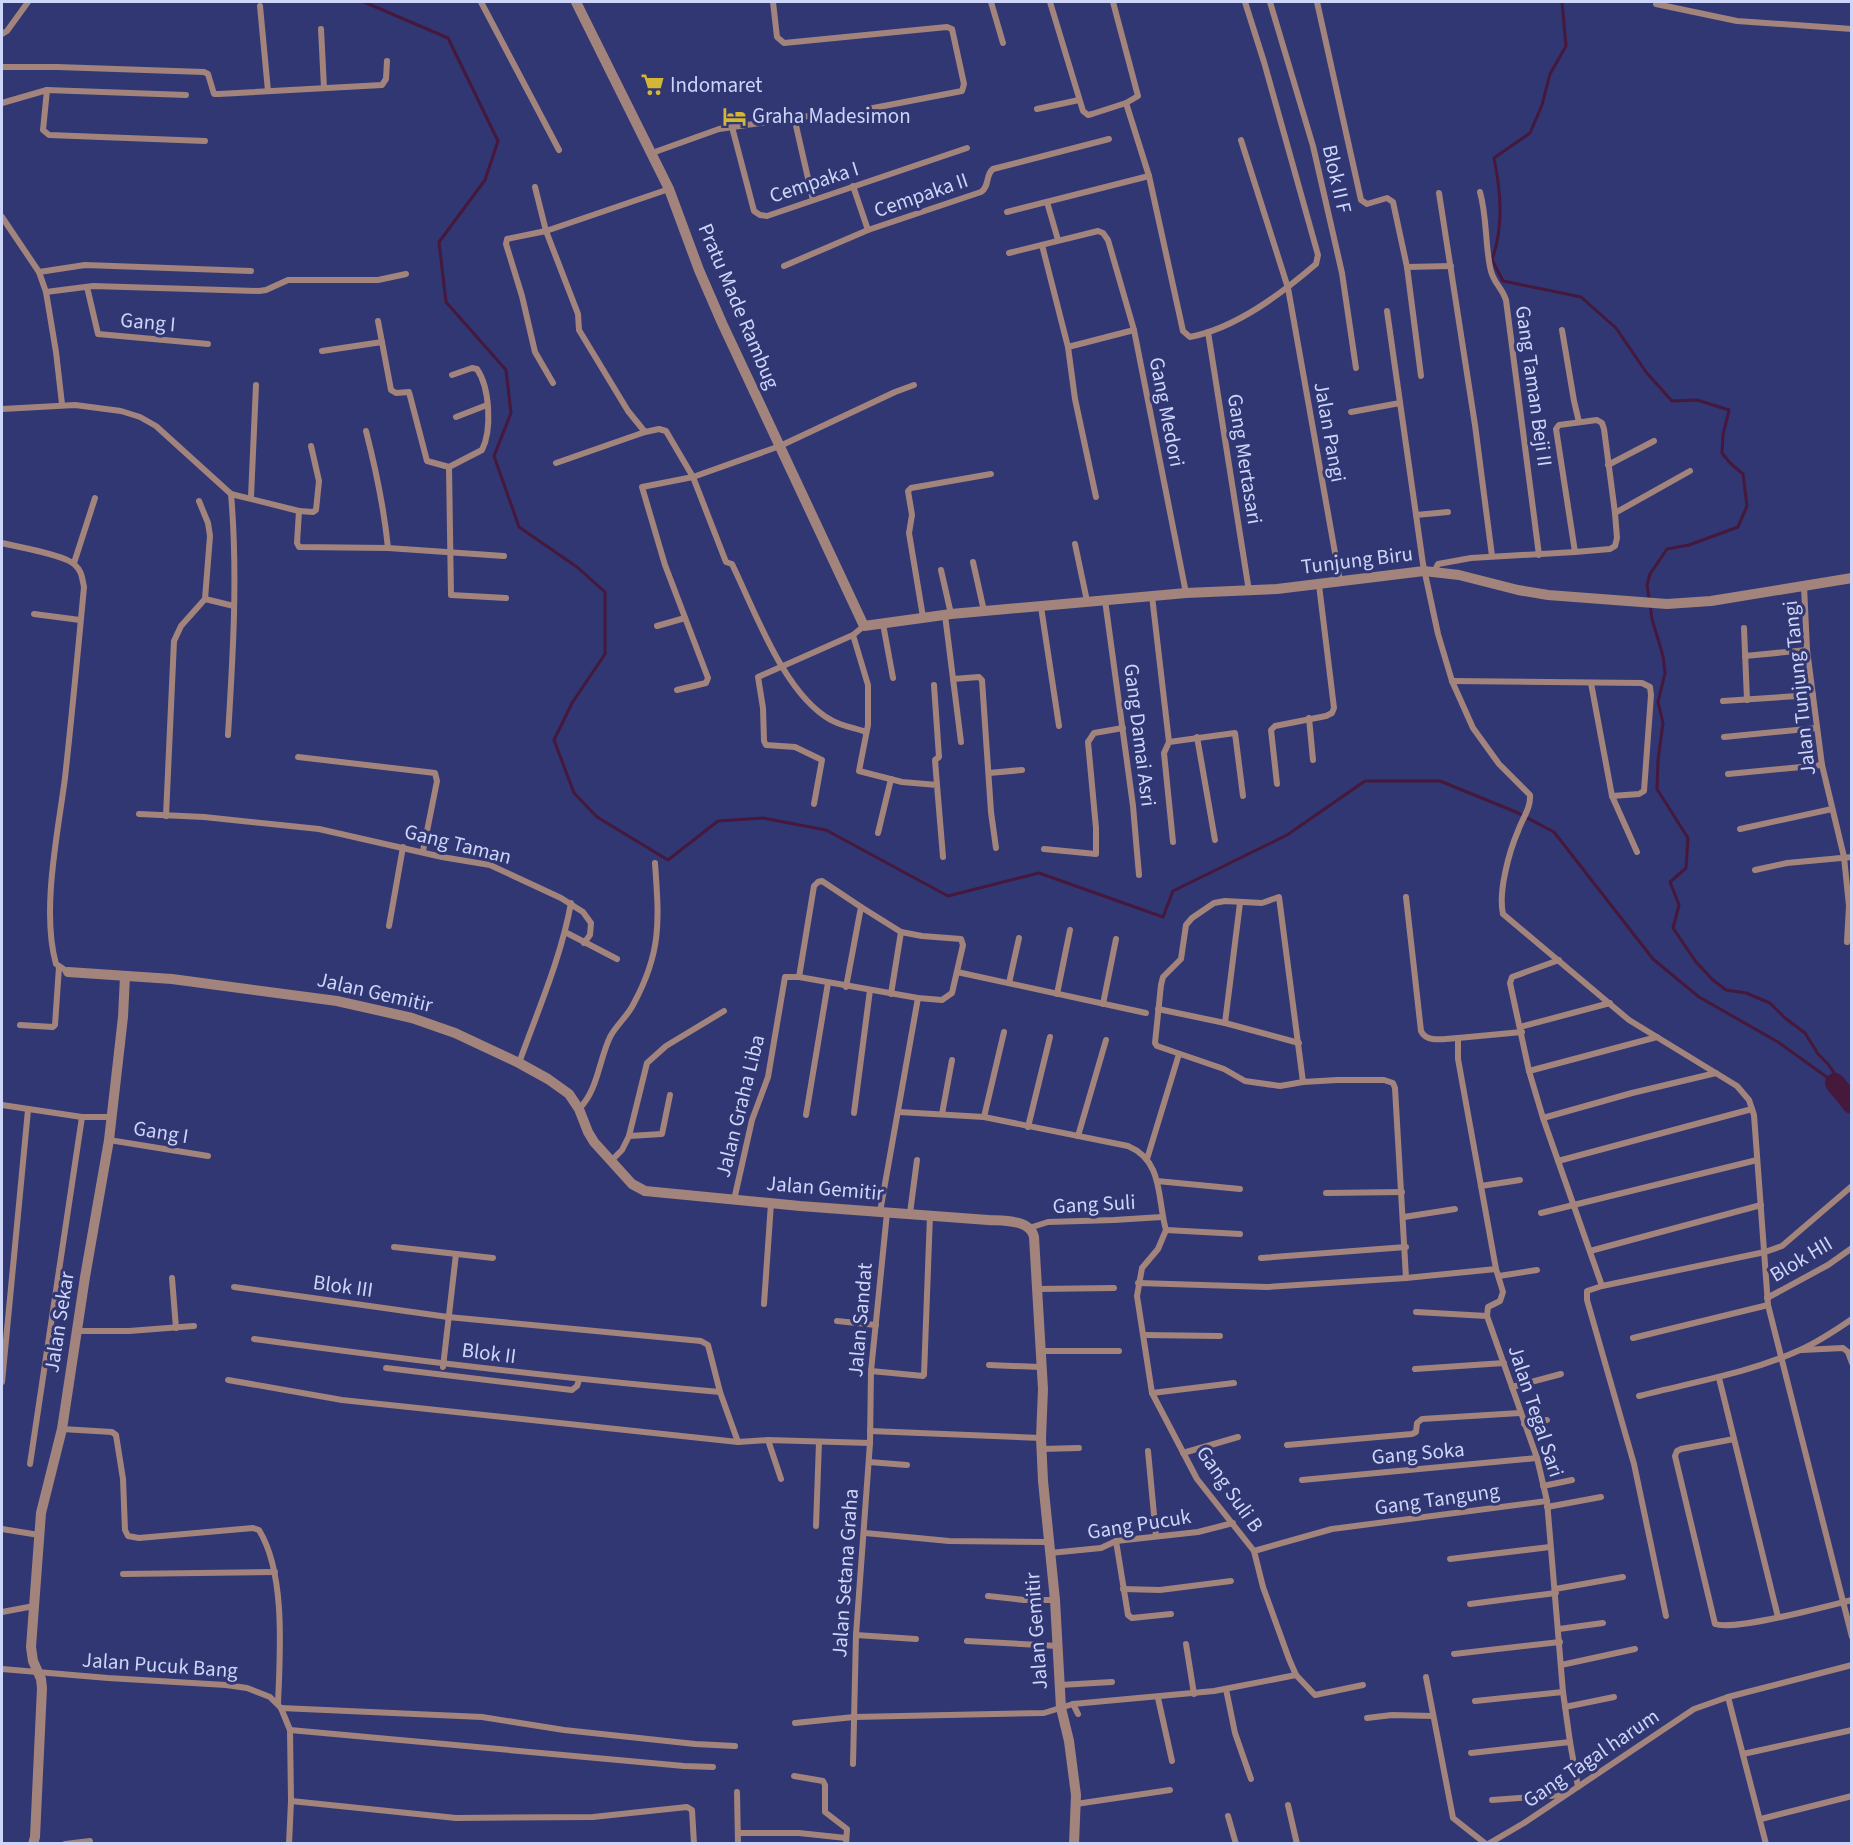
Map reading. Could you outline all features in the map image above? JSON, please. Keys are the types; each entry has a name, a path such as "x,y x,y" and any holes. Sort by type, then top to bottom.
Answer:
{"street":[{"path":"2,34 6,32 28,2"},
{"path":"481,2 559,150"},
{"name":"Pratu Made Rambug","path":"576,2 669,189 699,270 864,626"},
{"path":"773,2 777,37 780,42 784,43 946,27 952,29 964,84 962,91 868,109"},
{"path":"991,2 1003,43"},
{"path":"1050,2 1079,100 1083,111 1088,115 1137,99 1138,95 1113,2"},
{"path":"1126,103 1149,176 1184,331 1190,337 1208,332 1252,311 1288,288 1316,264 1317,255 1264,62 1245,2"},
{"name":"Blok II F","path":"1270,2 1313,146 1342,273 1356,368"},
{"path":"1317,2 1361,200 1367,204 1387,198 1393,202 1407,267 1421,376"},
{"path":"1656,4 1737,21 1851,29"},
{"path":"260,6 268,91"},
{"path":"321,29 324,88"},
{"path":"2,67 204,72 208,74 213,94 382,85 386,79 387,61"},
{"path":"47,90 43,130 49,135 205,141"},
{"path":"2,103 47,90 186,96"},
{"path":"1037,110 1079,100"},
{"path":"652,153 710,131 823,114"},
{"path":"794,117 813,200"},
{"name":"Cempaka I","path":"732,127 754,211 767,216 967,148"},
{"name":"Cempaka II","path":"784,266 868,230 984,190 989,172 993,169 1109,139"},
{"name":"Jalan Pangi","path":"1241,140 1288,288 1340,581"},
{"path":"1007,212 1149,176"},
{"path":"854,186 868,230"},
{"path":"535,187 546,231 578,314 581,333 628,411 645,432"},
{"path":"553,383 535,352 522,296 506,244 510,237 546,231 669,189"},
{"name":"Gang Taman Beji II","path":"1480,192 1486,215 1490,267 1495,284 1502,289 1506,300 1539,555"},
{"path":"1439,193 1492,556"},
{"path":"1009,253 1058,240 1047,202"},
{"path":"2,217 39,272 46,292 62,404"},
{"name":"Gang Medori","path":"1058,240 1098,231 1103,233 1108,240 1134,330 1186,593"},
{"path":"1041,245 1068,347 1075,399 1096,497"},
{"path":"39,272 84,265 251,271"},
{"path":"1407,267 1451,266"},
{"path":"46,292 87,287 259,291 288,280 378,280 406,274"},
{"name":"Gang I","path":"87,287 98,334 208,344"},
{"path":"1387,310 1416,515 1429,572 1438,634 1452,681 1473,728 1499,764 1530,795 1528,808 1517,832 1501,900 1503,914 1629,1020 1716,1073 1744,1093 1752,1109 1768,1301 1780,1358 1851,1637"},
{"path":"378,321 391,390 396,393 408,392 425,458 432,464 449,466 483,448 488,423 483,381 477,369 472,368 452,375"},
{"path":"1068,347 1134,330"},
{"name":"Gang Taman Beji II","path":"1429,572 1444,562 1492,556 1610,549 1615,546 1617,538 1615,513 1602,423 1594,420 1579,422 1562,330"},
{"name":"Gang Mertasari","path":"1208,332 1249,591"},
{"path":"322,351 382,342"},
{"path":"250,497 256,385"},
{"path":"677,690 706,683 708,680 665,565 642,487 693,477 780,447 914,385"},
{"path":"1351,412 1400,403"},
{"path":"2,409 62,404 112,410 140,417 156,426 231,494 298,511 316,510 319,481 311,446"},
{"path":"456,417 487,405"},
{"path":"1575,552 1556,429 1559,425 1579,422"},
{"path":"556,463 645,432 659,429 666,431 693,477 726,562 732,564 782,667 803,696 822,714 834,722 866,732"},
{"path":"366,431 377,474 388,548"},
{"path":"1608,465 1654,441"},
{"path":"449,466 451,595 506,598"},
{"path":"1615,513 1690,471"},
{"path":"922,617 909,533 912,514 908,491 911,488 991,474"},
{"path":"228,735 235,545 231,494"},
{"path":"74,563 95,498"},
{"path":"166,816 174,640 181,626 205,599 210,536 208,523 199,501"},
{"path":"298,511 297,543 299,547 388,548 504,556"},
{"path":"1416,515 1448,512"},
{"path":"2,543 53,555 74,563 82,574 84,587 74,700 51,899 53,950 56,964 63,970 55,1025 53,1027 20,1025"},
{"path":"1075,544 1087,602"},
{"path":"973,562 984,611"},
{"path":"941,570 948,615 960,741"},
{"name":"Tunjung Biru","path":"864,626 984,611 1186,593 1319,585 1429,572 1459,575 1548,595 1667,604 1711,601 1851,578"},
{"path":"1277,784 1271,730 1275,726 1332,714 1334,708 1319,585"},
{"name":"Jalan Tunjung Tangi","path":"1804,586 1807,650 1822,765 1832,809 1848,857 1847,942"},
{"path":"1152,596 1168,742 1164,753 1173,842"},
{"path":"205,599 234,606"},
{"name":"Gang Damai Asri","path":"1105,600 1123,728 1139,875"},
{"path":"1041,607 1059,726"},
{"path":"34,614 80,620"},
{"path":"657,626 685,618"},
{"path":"883,624 892,678"},
{"path":"813,804 822,760 799,748 766,745 758,679 762,674 853,635 864,626"},
{"path":"1744,628 1747,700"},
{"path":"853,635 868,685 869,718 859,771 891,779 937,785"},
{"path":"1745,656 1807,650"},
{"path":"953,679 978,677 982,680 996,848"},
{"path":"1452,681 1646,684 1651,690 1646,785 1640,794 1612,796"},
{"path":"1592,683 1612,796 1637,852"},
{"path":"934,685 939,757 935,760 943,857"},
{"path":"1723,701 1813,695"},
{"path":"1310,718 1313,760"},
{"path":"1044,849 1096,854 1096,828 1088,742 1094,733 1123,728"},
{"path":"1724,737 1817,728"},
{"path":"1168,742 1234,733 1244,796"},
{"path":"1197,737 1215,840"},
{"path":"298,757 435,773 437,781 423,851"},
{"path":"1728,774 1822,765"},
{"path":"989,773 1023,770"},
{"path":"878,833 891,779"},
{"path":"1740,829 1832,809"},
{"name":"Gang Taman","path":"139,814 204,817 319,829 490,865 571,903"},
{"path":"389,926 403,847"},
{"path":"1755,870 1848,857"},
{"path":"579,1109 590,1096 611,1036 634,1003 653,957 658,932 655,863"},
{"path":"818,882 827,883 861,907 901,932 961,939 963,945 952,993 942,1000 918,998 799,977 814,886 818,882"},
{"path":"1303,1082 1279,897 1262,903 1225,901 1214,903 1186,925 1181,959 1164,977 1158,1009 1156,1046 1224,1069 1245,1081 1280,1086 1303,1082 1384,1080 1393,1083 1404,1217 1406,1278"},
{"path":"1406,897 1421,1031 1428,1039 1458,1038 1521,1029 1610,1003"},
{"path":"519,1063 565,932 571,903 583,912 591,924 590,935 584,943"},
{"path":"1225,1023 1240,903"},
{"path":"846,987 861,907"},
{"path":"1057,994 1070,930"},
{"path":"565,932 617,959"},
{"path":"891,994 901,932"},
{"path":"1009,983 1018,938"},
{"path":"1104,1004 1116,939"},
{"path":"1559,960 1510,979 1529,1071 1543,1118 1602,1286"},
{"name":"Jalan Gemitir","path":"63,970 189,981 344,1002 427,1023 455,1033 519,1063 562,1089 575,1101 588,1132 611,1161 632,1184 645,1191 1015,1223 1033,1231 1043,1401 1041,1443 1048,1548 1055,1600 1061,1708 1069,1741 1076,1804 1074,1844"},
{"path":"957,972 1146,1013"},
{"name":"Jalan Sekar","path":"33,1844 42,1706 41,1679 31,1654 39,1535 43,1503 62,1429 113,1118 125,976"},
{"name":"Jalan Graha Liba","path":"734,1200 752,1120 768,1077 784,978 799,977"},
{"path":"806,1115 828,983"},
{"path":"854,1113 870,990"},
{"name":"Jalan Sandat","path":"870,1431 871,1371 884,1212 918,998"},
{"path":"1158,1009 1299,1042"},
{"path":"611,1161 622,1150 629,1136 647,1063 666,1046 724,1011"},
{"path":"984,1117 1004,1032"},
{"path":"1028,1126 1050,1037"},
{"path":"1529,1071 1657,1037"},
{"path":"1416,1312 1487,1316 1488,1307 1497,1304 1503,1292 1496,1269 1458,1059 1458,1038"},
{"path":"1078,1136 1106,1040"},
{"path":"1147,1158 1179,1054"},
{"path":"942,1114 952,1060"},
{"path":"1543,1118 1716,1073"},
{"path":"629,1136 662,1134 670,1095"},
{"path":"2,1105 82,1117 113,1118"},
{"path":"1558,1161 1752,1109"},
{"path":"2,1382 28,1110"},
{"path":"899,1112 984,1117 1128,1146 1141,1152 1147,1158 1160,1189 1162,1217 1166,1230 1158,1249 1142,1268 1138,1283 1267,1287 1406,1278 1496,1269"},
{"path":"30,1464 82,1117"},
{"name":"Gang I","path":"109,1140 208,1156"},
{"path":"910,1213 917,1160"},
{"path":"1541,1213 1574,1203 1757,1160"},
{"path":"1481,1186 1520,1180"},
{"path":"1157,1181 1240,1189"},
{"path":"1666,1616 1634,1464 1586,1295 1589,1289 1765,1252 1782,1246 1851,1186"},
{"path":"1326,1193 1402,1192"},
{"path":"764,1304 771,1203"},
{"path":"1590,1251 1761,1205"},
{"path":"1404,1217 1455,1209"},
{"path":"871,1371 924,1375 930,1215"},
{"name":"Gang Suli","path":"1029,1228 1054,1221 1104,1221 1162,1217"},
{"path":"1166,1230 1240,1234"},
{"path":"394,1247 493,1258"},
{"path":"1262,1258 1406,1247"},
{"name":"Blok HII","path":"1633,1338 1768,1301 1828,1265 1851,1248"},
{"path":"442,1374 456,1254"},
{"path":"1499,1276 1537,1270"},
{"path":"172,1278 176,1328"},
{"name":"Gang Suli B","path":"1138,1283 1137,1296 1152,1393 1197,1479 1254,1551 1263,1587 1296,1675 1311,1694 1315,1695 1363,1685"},
{"name":"Blok III","path":"234,1287 448,1317 701,1341 708,1344 720,1392"},
{"path":"1037,1289 1114,1288"},
{"name":"Jalan Tegal Sari","path":"1487,1316 1537,1458 1547,1504 1563,1692 1578,1787"},
{"path":"1639,1396 1719,1378 1780,1358 1801,1350 1851,1319"},
{"path":"837,1321 876,1325"},
{"path":"77,1331 129,1331 194,1326"},
{"path":"1144,1335 1220,1336"},
{"name":"Blok II","path":"254,1339 579,1380 720,1392"},
{"path":"1801,1350 1843,1348 1848,1352 1851,1363"},
{"path":"1040,1351 1119,1351"},
{"path":"1415,1370 1504,1363"},
{"path":"988,1365 1040,1367"},
{"path":"386,1368 572,1390 577,1386 579,1380"},
{"path":"1512,1387 1561,1374"},
{"path":"1719,1378 1778,1617"},
{"path":"228,1380 342,1400 738,1442 768,1440 870,1443"},
{"path":"1152,1393 1234,1383"},
{"path":"720,1392 738,1442"},
{"path":"1287,1445 1412,1434 1416,1432 1418,1422 1422,1419 1520,1413"},
{"path":"1524,1424 1547,1420"},
{"path":"62,1429 112,1432 116,1435 123,1479 125,1530 128,1536 139,1538 253,1528 259,1530 274,1572 280,1640 280,1706 290,1730 289,1844"},
{"path":"870,1431 1041,1443 1079,1448"},
{"name":"Jalan Setana Graha","path":"853,1764 856,1635 865,1533 870,1431"},
{"path":"1183,1453 1238,1437"},
{"path":"1734,1439 1681,1449 1675,1456 1715,1624 1725,1626 1778,1617 1851,1600"},
{"path":"768,1440 781,1479"},
{"path":"816,1526 819,1442"},
{"path":"1148,1451 1156,1536"},
{"name":"Gang Soka","path":"1302,1480 1537,1458"},
{"path":"869,1462 907,1465"},
{"path":"1543,1486 1572,1480"},
{"name":"Gang Tangung","path":"1254,1551 1332,1529 1602,1497"},
{"name":"Gang Pucuk","path":"865,1533 1048,1548 1101,1548 1116,1541 1198,1532 1233,1523"},
{"path":"2,1529 39,1535"},
{"path":"1116,1541 1130,1618 1171,1614"},
{"path":"1450,1559 1550,1547"},
{"path":"123,1574 274,1572"},
{"path":"1470,1604 1555,1591 1623,1577"},
{"path":"1123,1589 1160,1590 1231,1581"},
{"path":"988,1596 1024,1600 1055,1600"},
{"path":"2,1612 34,1606"},
{"path":"1559,1629 1603,1623"},
{"path":"856,1635 916,1639"},
{"path":"967,1641 1058,1646"},
{"path":"1454,1654 1560,1642"},
{"path":"1186,1644 1194,1694"},
{"path":"1562,1665 1635,1649"},
{"name":"Gang Tagal harum","path":"1487,1844 1578,1787 1694,1709 1728,1697 1851,1665"},
{"path":"2,1669 37,1672"},
{"name":"Jalan Pucuk Bang","path":"37,1672 226,1685 261,1693 280,1706"},
{"path":"795,1723 854,1717 1044,1713 1073,1704 1194,1694 1296,1675"},
{"path":"1426,1677 1453,1818 1487,1844"},
{"path":"1060,1685 1112,1682"},
{"path":"1226,1689 1235,1732 1251,1779"},
{"path":"1475,1701 1563,1692"},
{"path":"1565,1707 1614,1697"},
{"path":"1728,1697 1766,1844"},
{"path":"1158,1698 1172,1761"},
{"path":"1073,1704 1078,1714"},
{"path":"280,1706 482,1717 564,1730 735,1746"},
{"path":"1367,1718 1392,1715 1433,1716"},
{"path":"290,1730 713,1767"},
{"path":"1743,1754 1851,1730"},
{"path":"1471,1753 1570,1742"},
{"path":"738,1833 799,1833 846,1840 847,1829 825,1812 825,1785 822,1781 794,1776"},
{"path":"1076,1804 1170,1790"},
{"path":"737,1792 738,1844"},
{"path":"1492,1800 1565,1795"},
{"path":"1761,1819 1851,1796"},
{"path":"291,1801 456,1818 593,1817 687,1807 692,1810 694,1844"},
{"path":"1288,1805 1297,1844"},
{"path":"1228,1816 1236,1844"},
{"path":"65,1844 90,1841"}],"waterway":[{"path":"364,2 448,38 498,141 485,180 439,242 446,302 506,370 511,413 494,456 519,527 577,567 605,592 605,654 572,703 554,740 574,793 597,817 668,860 718,821 763,818 826,830 948,896 1039,873 1163,917 1173,891 1287,835 1365,781 1440,781 1516,812 1554,832 1653,959 1699,997 1778,1042 1835,1083"},
{"path":"1562,2 1566,46 1550,74 1542,105 1530,133 1494,158 1500,222 1492,260 1503,281 1581,297 1616,328 1646,372 1672,401 1697,400 1729,410 1723,435 1722,453 1743,474 1747,506 1738,527 1689,545 1667,549 1650,574 1647,585 1652,619 1663,656 1665,673 1658,702 1663,723 1657,789 1688,838 1686,868 1670,882 1679,905 1673,928 1696,962 1713,980 1726,990 1746,993 1770,1003 1805,1033 1818,1054 1835,1074 1835,1083"},
{"path":"1835,1083 1852,1104"}],"place":[{"name":"Indomaret","path":"652,85"},
{"name":"Graha Madesimon","path":"734,116"}]}
